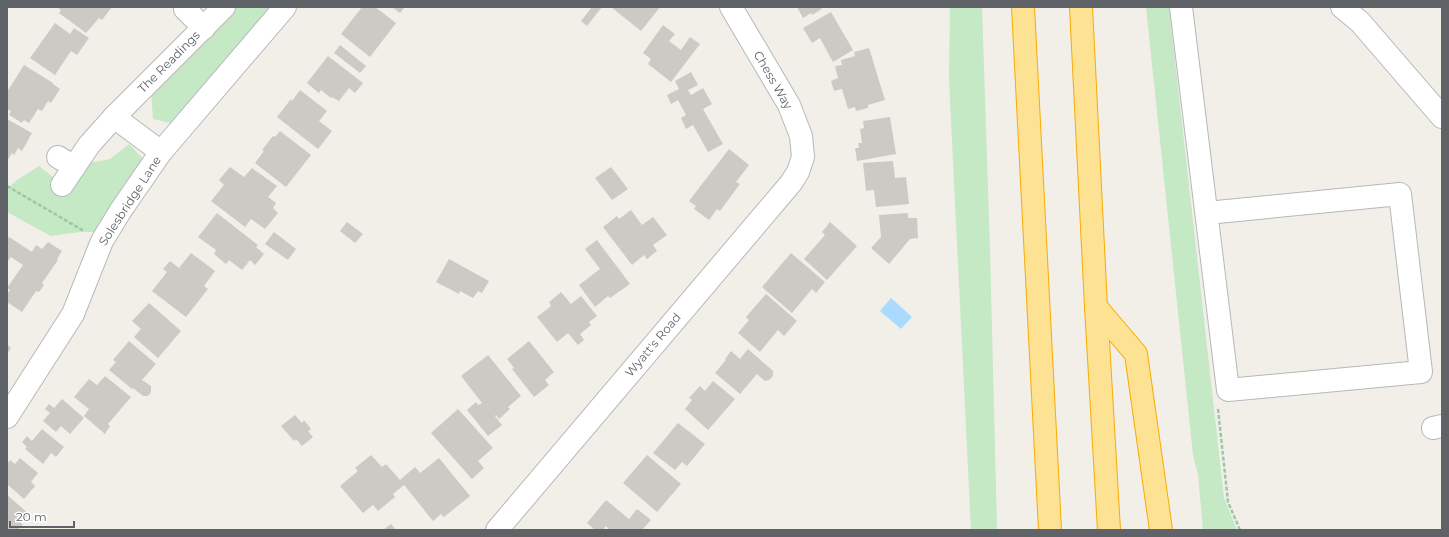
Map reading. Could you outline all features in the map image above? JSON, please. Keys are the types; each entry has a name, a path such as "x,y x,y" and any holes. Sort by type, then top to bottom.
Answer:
{"highway":[{"path":"1023,7 1050,530"},
{"path":"1082,7 1096,307 1109,530"},
{"path":"1096,307 1136,354 1161,530"}],"street":[{"name":"The Readings","path":"62,185 66,162 89,145 114,117 224,7"},
{"name":"Solesbridge Lane","path":"7,417 13,394 73,314 102,241 121,210 161,152 285,7"},
{"name":"Chess Way","path":"731,7 789,105 801,136 803,157"},
{"path":"1181,7 1228,390 1421,372 1400,194 1207,213"},
{"path":"1342,7 1360,22 1442,116"},
{"path":"185,9 204,28"},
{"path":"114,117 161,152"},
{"name":"Wyatt's Road","path":"497,530 791,183 798,172 803,157"}],"path":[{"path":"7,186 102,241"}],"green space":[{"path":"230,7 273,7 175,124 153,119 151,91"},
{"path":"950,7 982,7 997,530 971,530 949,79"},
{"path":"1146,7 1169,7 1224,498 1237,530 1203,530 1198,474 1193,455"},
{"path":"129,144 145,161 102,232 80,232 51,236 7,212 7,189 17,180 39,166 54,178 84,164 110,159"}],"water":[{"path":"891,298 912,317 901,329 880,311"}],"building":[{"path":"57,7 112,7 102,20 99,18 86,33 59,13 61,10"},
{"path":"362,7 375,7 396,23 370,57 341,34"},
{"path":"392,7 405,7 400,13"},
{"path":"592,7 602,7 587,26 581,21"},
{"path":"611,7 660,7 641,31"},
{"path":"797,7 820,7 822,9 803,18"},
{"path":"831,12 853,50 833,62 820,38 812,43 803,28"},
{"path":"55,23 70,34 74,28 89,38 77,55 71,51 55,75 30,58"},
{"path":"663,25 675,34 669,41 681,50 690,37 700,44 671,82 648,64 651,59 643,53"},
{"path":"340,45 366,66 360,73 334,53"},
{"path":"869,48 885,100 868,105 868,108 856,111 855,107 848,109 842,89 834,91 831,81 838,78 835,66 842,65 841,60 855,56 854,52"},
{"path":"328,56 363,83 355,93 349,88 339,101 332,97 331,98 321,90 319,93 307,83"},
{"path":"24,65 60,89 51,103 48,101 42,111 38,109 29,123 24,120 22,123 9,115 11,111 7,109 7,92"},
{"path":"691,72 698,85 688,90 691,95 703,88 712,104 703,109 723,144 708,152 693,125 686,129 681,118 686,115 678,100 671,104 667,95 679,89 675,81"},
{"path":"300,90 327,111 319,121 332,131 318,149 277,117"},
{"path":"890,117 896,154 857,161 855,148 859,148 858,143 862,143 860,129 864,128 863,121"},
{"path":"7,119 32,133 22,151 18,148 14,155 12,153 7,161"},
{"path":"280,131 311,155 286,187 255,163 264,151 262,150 273,136 275,137"},
{"path":"729,149 749,165 736,182 740,184 720,211 717,209 709,220 694,209 696,206 689,201"},
{"path":"893,161 895,178 906,177 909,204 876,207 874,190 866,191 863,163"},
{"path":"230,167 244,177 252,168 277,186 268,197 276,203 273,208 278,213 265,229 251,219 245,227 211,201 224,185 219,180"},
{"path":"611,167 628,189 612,200 595,178"},
{"path":"631,210 642,225 653,217 667,235 653,245 657,251 647,259 644,255 632,265 603,227 617,216 619,219"},
{"path":"217,213 258,245 256,247 264,254 255,265 250,260 242,270 229,260 226,264 214,254 216,250 198,237"},
{"path":"908,213 908,218 917,218 918,238 910,239 889,264 871,248 881,237 879,215"},
{"path":"347,222 363,234 355,243 340,231"},
{"path":"830,222 857,246 827,280 804,259 825,235 822,232"},
{"path":"274,232 296,249 288,260 265,244"},
{"path":"9,237 32,252 36,245 42,249 48,242 62,251 57,259 58,260 42,283 44,285 39,292 36,291 22,312 7,302 7,294 10,290 7,288 23,265 11,257 7,262 7,240"},
{"path":"597,240 630,284 610,298 608,296 595,307 579,285 600,269 585,249"},
{"path":"191,253 215,271 204,286 208,289 186,317 152,291 167,272 163,269 170,261 179,268"},
{"path":"791,253 825,282 816,293 812,289 792,313 762,287"},
{"path":"449,259 489,281 482,293 478,291 473,298 460,291 459,294 436,282"},
{"path":"561,292 571,304 581,296 597,316 589,322 591,325 580,334 584,340 578,345 568,333 557,342 537,317 551,306 549,302"},
{"path":"766,294 797,321 784,336 778,330 760,352 738,333 749,320 746,317"},
{"path":"149,303 181,331 158,358 134,337 141,329 132,321"},
{"path":"129,341 156,364 142,380 151,386 151,392 148,396 143,396 133,388 132,389 109,370 116,362 113,360"},
{"path":"529,341 554,372 545,380 549,385 534,397 512,369 514,368 507,359"},
{"path":"7,344 11,348 7,354"},
{"path":"748,349 773,371 773,376 769,380 765,381 757,374 740,394 715,373 726,360 725,359 731,351 740,359"},
{"path":"488,355 521,396 508,407 510,409 499,419 496,415 495,416 502,425 488,436 467,410 476,402 478,405 482,403 461,376"},
{"path":"105,376 131,397 108,424 110,426 105,434 84,416 89,409 74,397 89,379 97,385"},
{"path":"713,381 735,399 708,430 685,409 692,400 689,398 700,386 705,391"},
{"path":"62,399 84,418 70,434 61,426 56,432 43,421 50,413 45,409 49,404 54,408"},
{"path":"458,409 493,448 478,461 484,468 472,479 431,433"},
{"path":"295,415 302,423 304,420 311,429 308,431 313,437 302,446 296,439 294,441 281,426"},
{"path":"678,423 705,444 687,466 682,462 675,470 653,453"},
{"path":"42,429 64,447 56,457 51,453 43,464 25,449 27,447 22,442 27,436 32,441"},
{"path":"371,455 382,467 386,464 400,480 415,467 420,473 439,458 470,496 444,517 441,514 433,521 404,485 393,494 395,497 378,511 373,505 363,513 340,486 358,471 355,468"},
{"path":"647,455 681,484 657,512 623,483"},
{"path":"20,458 38,473 31,482 35,486 24,499 7,484 7,464 10,460 15,464"},
{"path":"7,495 29,514 21,523 23,524 18,530 7,530"},
{"path":"606,500 629,519 637,509 651,520 642,530 610,530 606,526 603,530 595,530 587,523"},
{"path":"391,524 396,530 383,530"}]}
